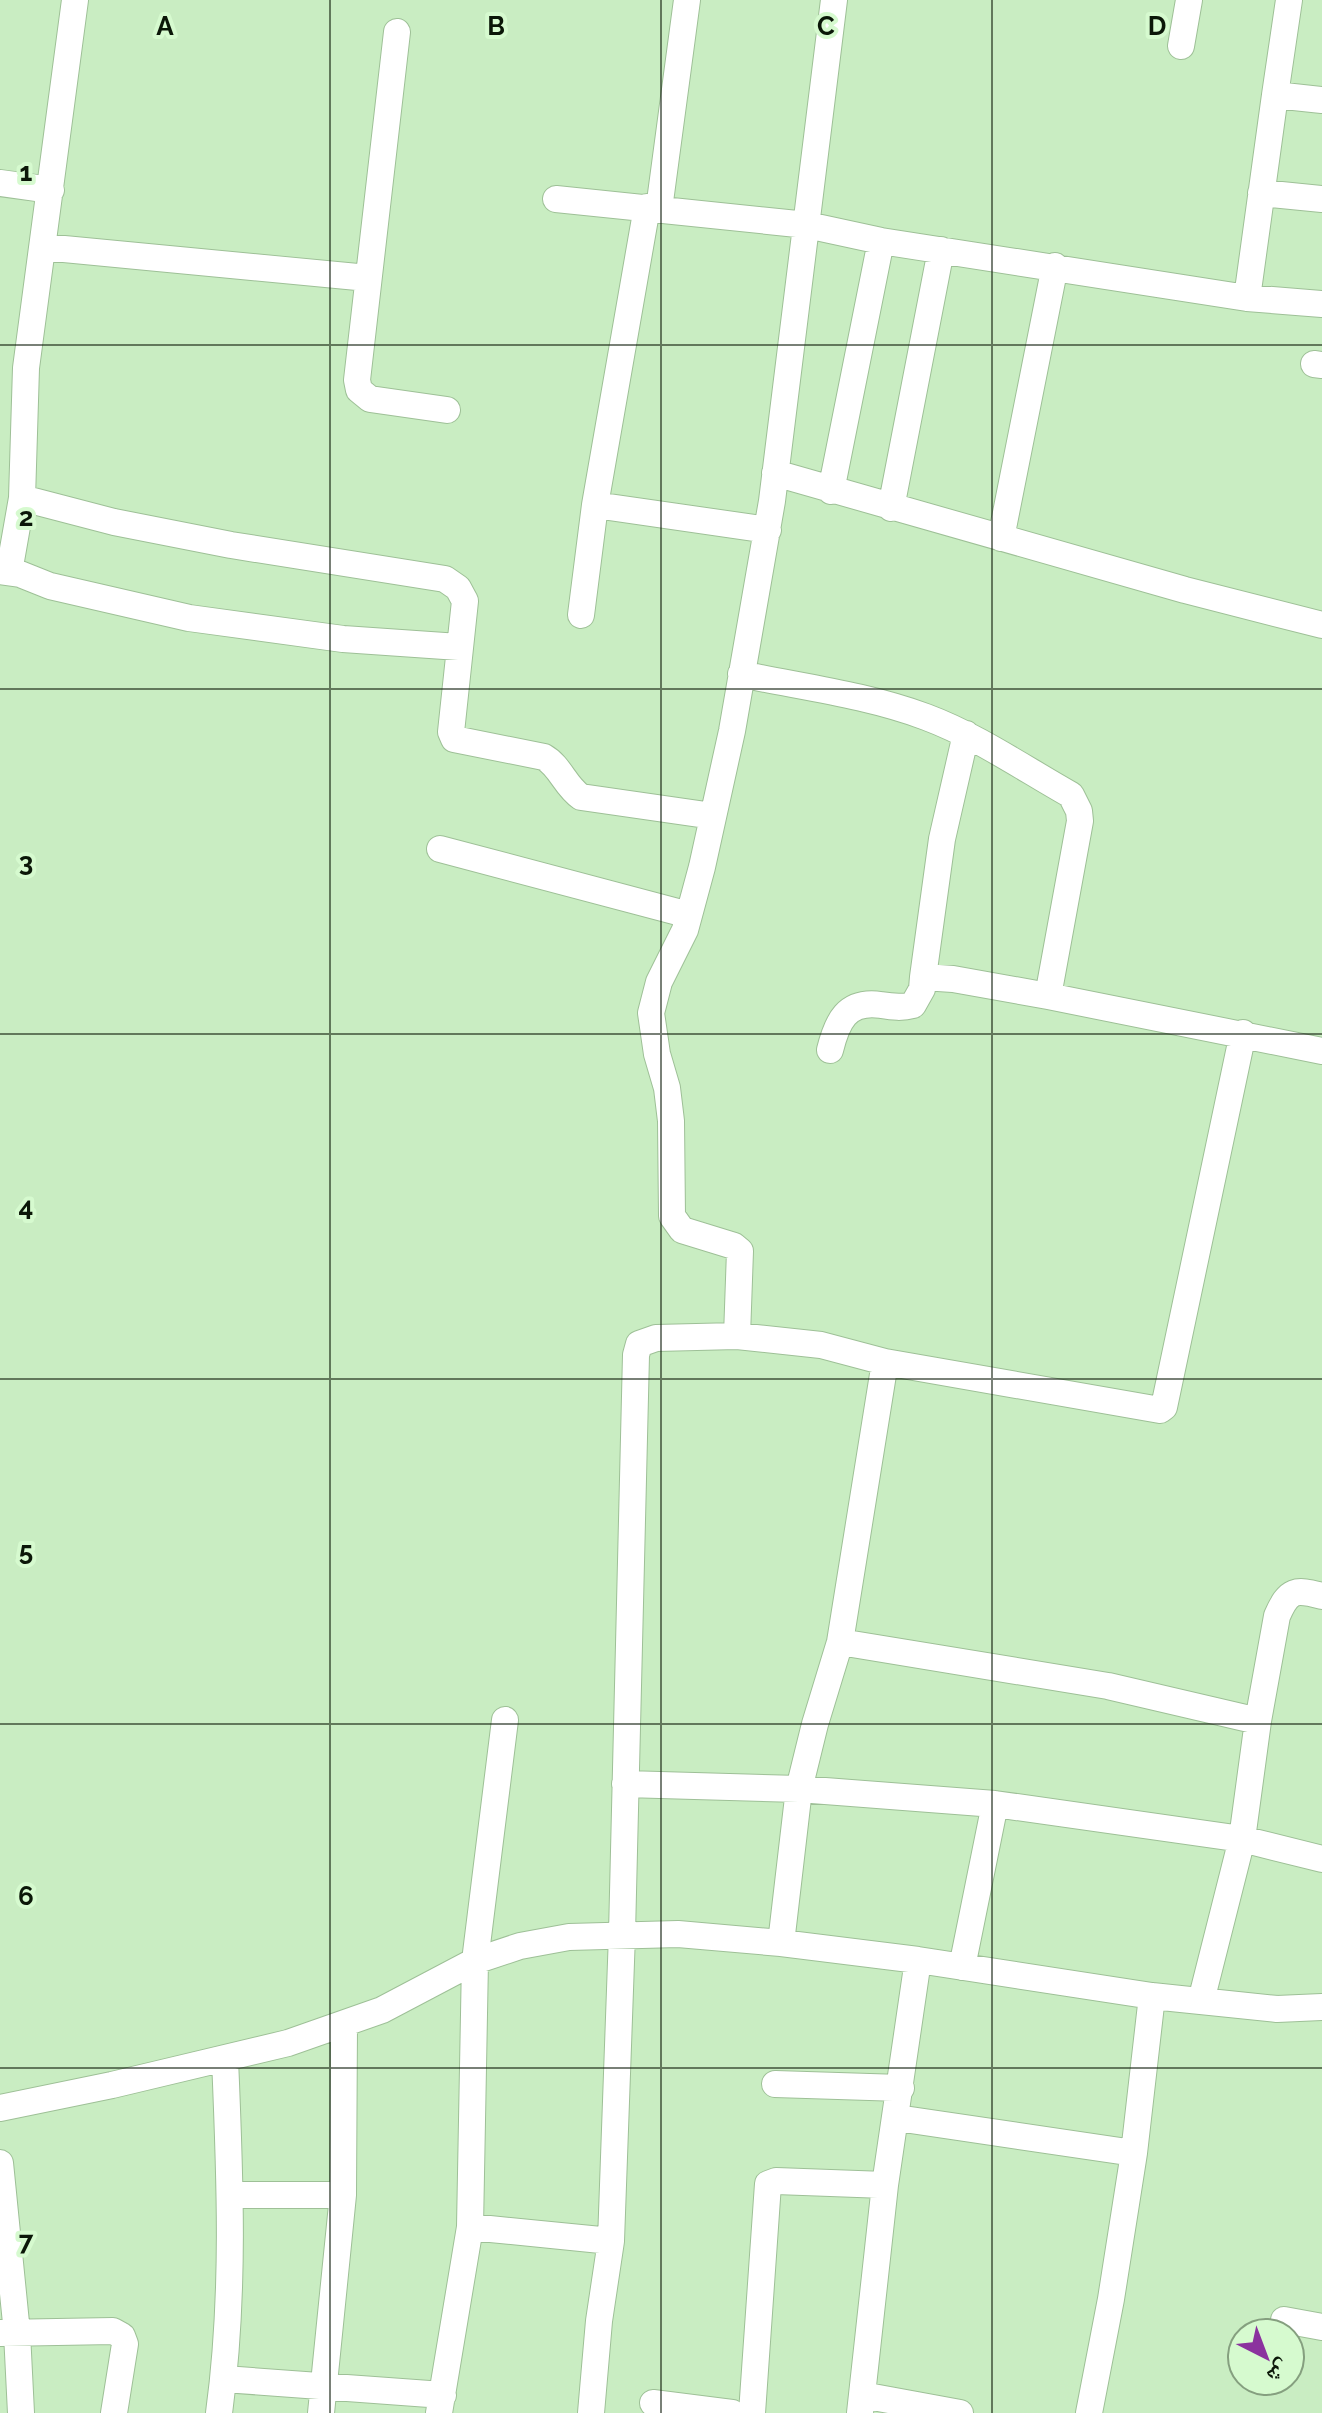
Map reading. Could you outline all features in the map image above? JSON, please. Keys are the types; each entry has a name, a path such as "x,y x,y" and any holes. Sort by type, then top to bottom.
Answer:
{"street":[{"path":"75,0 26,368 22,498 4,572 50,586 189,618 343,639 459,647"},
{"path":"581,615 595,505 653,208 687,0"},
{"path":"737,1336 740,1251 734,1246 682,1230 672,1216 671,1121 651,1013 659,982 685,930 732,731 768,530 834,0"},
{"path":"1181,46 1189,0"},
{"path":"1247,298 1289,0"},
{"path":"397,32 357,380 359,390 370,399 447,410"},
{"path":"1275,95 1322,100"},
{"path":"0,183 51,190"},
{"path":"1261,193 1322,199"},
{"path":"556,199 807,225 881,241 1247,298 1322,304"},
{"path":"831,491 881,241"},
{"path":"43,247 368,278"},
{"path":"891,508 941,250"},
{"path":"1001,538 1055,266"},
{"path":"775,473 891,508 1322,625"},
{"path":"22,498 114,522 218,542 445,579 458,588 465,601 451,732 456,740 544,757 553,762 568,785 581,797 713,816"},
{"path":"595,505 768,530"},
{"path":"741,674 891,706 966,734 1071,795 1080,821 1048,996"},
{"path":"830,1050 836,1025 849,1012 868,1004 892,1007 913,1005 919,998 942,839 966,734"},
{"path":"440,849 689,915"},
{"path":"923,977 953,979 1048,996 1322,1051"},
{"path":"591,2413 599,2321 611,2241 636,1355 639,1344 656,1338 737,1336 821,1345 885,1362 1163,1409 1243,1033"},
{"path":"781,1943 799,1789 840,1642 885,1362"},
{"path":"1201,2001 1242,1839 1258,1721 1277,1616 1284,1600 1301,1590 1322,1596"},
{"path":"840,1642 1108,1686 1258,1721"},
{"path":"224,2379 325,2386 441,2404 470,2227 475,1961 505,1720"},
{"path":"625,1784 799,1789 995,1804 1242,1839 1322,1859"},
{"path":"962,1967 995,1804"},
{"path":"0,2108 288,2043 344,2025 427,1988 475,1961 520,1946 569,1937 678,1934 781,1943 918,1960 1152,1996 1277,2009 1322,2007"},
{"path":"918,1960 885,2185 861,2404 960,2413"},
{"path":"1089,2413 1134,2153 1152,1996"},
{"path":"321,2413 343,2195 344,2025"},
{"path":"219,2413 224,2379 231,2195 225,2059"},
{"path":"775,2084 901,2088"},
{"path":"897,2118 1134,2153"},
{"path":"0,2163 8,2333 21,2413"},
{"path":"752,2413 768,2184 776,2181 885,2185"},
{"path":"231,2195 343,2195"},
{"path":"470,2227 611,2241"},
{"path":"8,2333 113,2331 122,2336 125,2344 114,2413"},
{"path":"653,2403 732,2413"}]}
